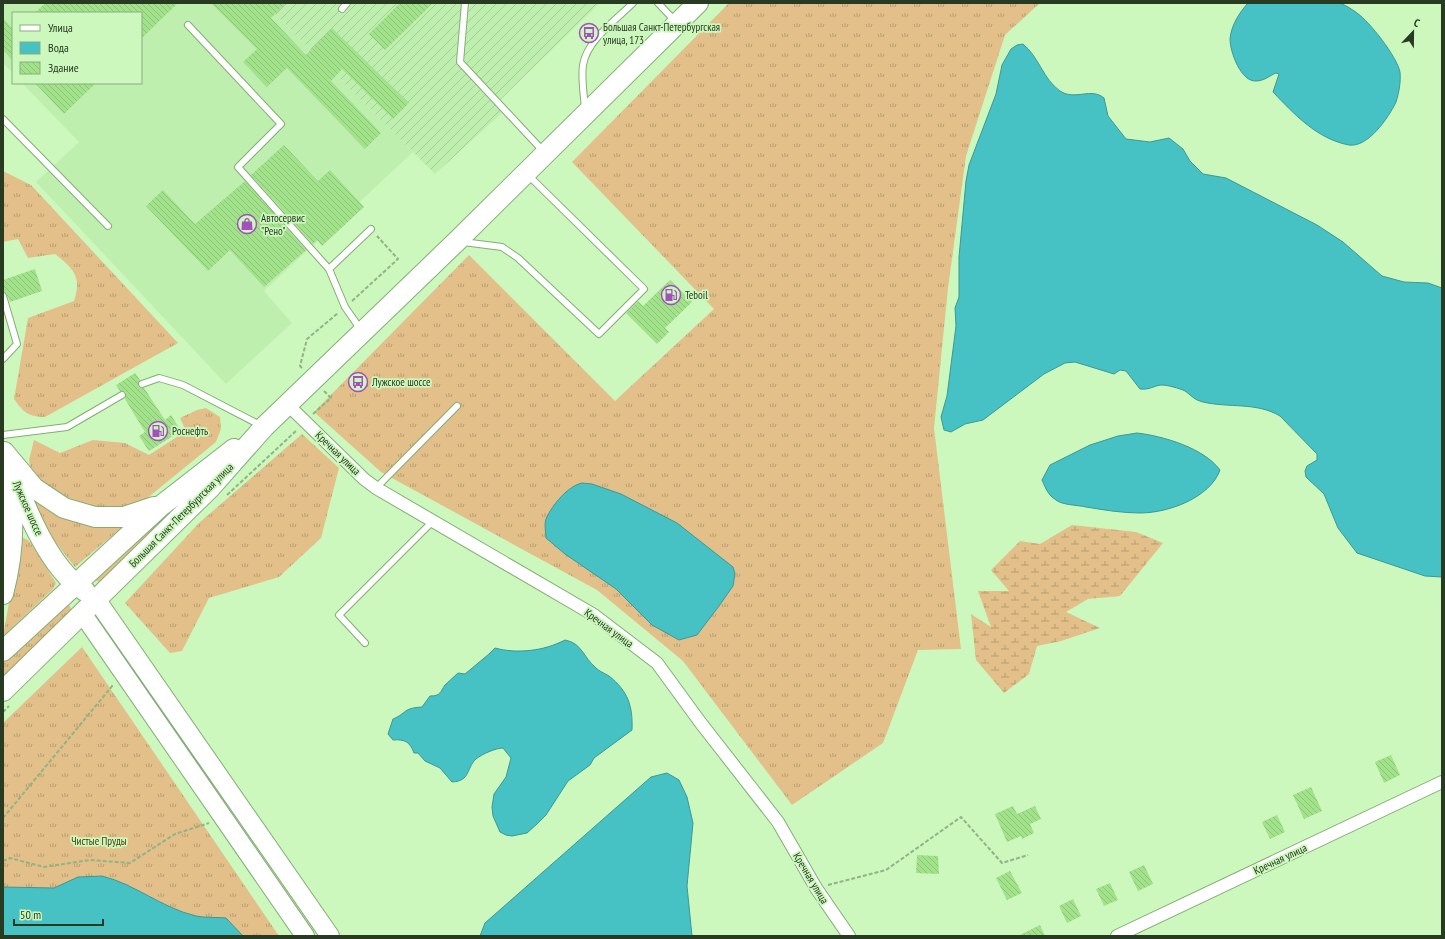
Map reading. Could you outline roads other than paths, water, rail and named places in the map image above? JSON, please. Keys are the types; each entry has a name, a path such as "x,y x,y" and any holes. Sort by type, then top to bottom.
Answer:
{"main road":[{"path":"264,427 526,174 698,3"},
{"name":"Большая Санкт-Петербургская улица","path":"3,651 74,584 162,505 264,427"},
{"name":"Большая Санкт-Петербургская улица","path":"3,691 210,488 264,427"},
{"path":"3,445 34,488 64,508 95,517 124,517 162,505"},
{"path":"3,445 12,504 10,569 3,594"},
{"name":"Лужское шоссе","path":"3,445 35,529 74,584 82,613"},
{"name":"Лужское шоссе","path":"74,584 96,599"},
{"path":"96,599 330,936"},
{"path":"82,613 305,936"}],"street":[{"name":"Кречная улица","path":"288,404 364,479 376,488 594,615 657,663 700,722 778,822 816,888 849,936"},
{"name":"Кречная улица","path":"1118,936 1442,782"}],"lane":[{"path":"342,9 347,3"},
{"path":"465,3 460,62 545,154"},
{"path":"586,114 583,66 588,51 596,40 633,3"},
{"path":"658,3 677,23"},
{"path":"188,25 281,124 238,167 329,269 345,307 363,333"},
{"path":"3,119 108,226"},
{"path":"457,241 502,247 518,258 599,334 644,289 526,174"},
{"path":"329,269 371,229"},
{"path":"3,296 17,344 3,359"},
{"path":"142,384 159,378 183,385 264,427"},
{"path":"3,445 67,427 122,395"},
{"path":"376,488 457,406"},
{"path":"365,643 339,615 433,521"}],"water":[{"path":"1248,3 1337,3 1352,9 1369,24 1389,49 1400,72 1400,87 1396,102 1383,123 1370,137 1356,145 1349,145 1337,142 1327,137 1316,131 1298,117 1273,92 1279,74 1276,73 1256,81 1246,77 1241,72 1234,58 1230,39 1236,20"},
{"path":"1023,44 1033,55 1049,80 1060,91 1071,95 1094,94 1104,98 1108,116 1126,139 1150,142 1169,138 1183,149 1190,161 1203,174 1226,178 1317,225 1343,242 1382,276 1404,282 1428,283 1442,288 1442,577 1425,576 1357,553 1338,528 1324,494 1306,477 1305,471 1307,466 1317,460 1317,454 1280,416 1262,409 1203,402 1195,399 1185,391 1161,385 1140,389 1126,371 1120,370 1114,374 1075,362 1065,363 1044,374 983,420 965,424 951,432 944,430 941,417 947,396 956,326 955,308 959,297 959,257 966,181 969,165 996,94 1002,65 1011,49 1017,45"},
{"path":"1137,433 1170,440 1194,449 1204,455 1220,470 1215,480 1207,489 1187,502 1163,510 1140,513 1120,512 1066,504 1056,500 1048,492 1042,480 1050,465 1090,445 1118,436"},
{"path":"582,483 592,484 621,494 677,523 733,567 735,574 733,586 697,635 679,640 652,625 616,589 565,554 546,538 545,521 552,508 566,492"},
{"path":"565,640 579,647 596,668 609,676 621,687 630,706 632,714 632,730 594,758 590,765 568,781 546,815 527,833 512,836 506,835 500,832 493,816 492,807 494,794 506,777 511,758 503,748 485,753 476,759 465,777 458,781 452,782 440,768 425,761 418,753 414,753 409,744 401,740 393,740 388,734 393,719 411,708 422,707 430,696 434,696 441,692 445,685 458,673 465,674 495,648 512,651 539,649"},
{"path":"667,773 679,780 687,797 693,823 687,886 692,936 480,936 485,923 651,777"},
{"path":"102,876 126,884 172,908 200,917 226,918 243,936 3,936 3,887 54,888 78,877"}],"place":[{"name":"Большая Санкт-Петербургская улица, 173","path":"589,33"},
{"name":"Автосервис \"Рено\"","path":"247,224"},
{"name":"Teboil","path":"671,295"},
{"name":"Лужское шоссе","path":"358,382"},
{"name":"Роснефть","path":"158,431"}],"park label":[{"name":"Чистые Пруды","path":"99,841"}]}
